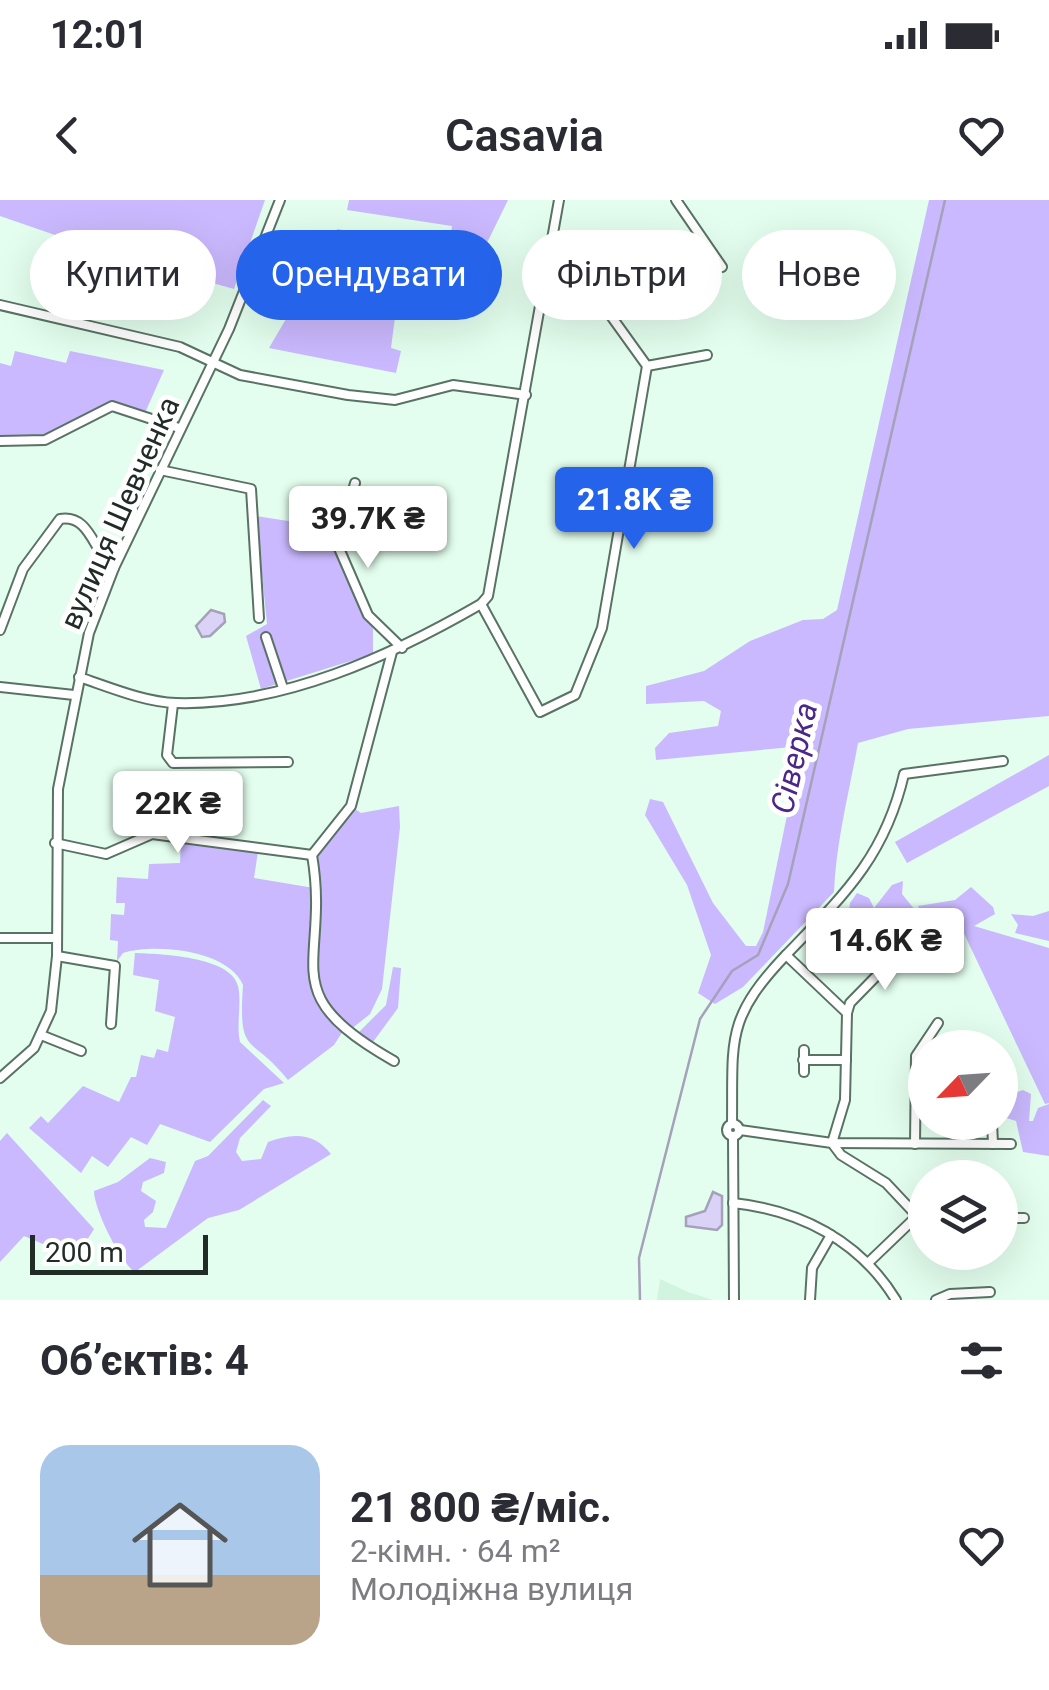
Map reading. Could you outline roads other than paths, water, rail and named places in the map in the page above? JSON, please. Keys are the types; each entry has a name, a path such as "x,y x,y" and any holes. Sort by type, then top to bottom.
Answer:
{"street":[{"name":"вулиця Шевченка","path":"0,1078 26,1058 51,1011 58,956 55,842 62,758 89,633 178,428 212,364 280,200"},
{"path":"555,230 559,200"},
{"path":"676,200 697,230"},
{"path":"0,305 180,348 240,375 395,400 454,385 526,395"},
{"path":"79,678 174,704 256,696 402,648 481,604 488,596 540,320"},
{"path":"481,604 540,712 576,695 602,628 646,366 613,320"},
{"path":"646,366 707,355"},
{"path":"0,441 45,440 112,406 178,428"},
{"path":"160,470 251,489 260,618"},
{"path":"354,483 338,546 368,615 402,648"},
{"path":"0,630 23,569 60,520 68,518 86,527 102,560 114,568"},
{"path":"266,637 283,688"},
{"path":"392,652 352,806 312,856 316,894 312,982 343,1030 394,1061"},
{"path":"0,687 74,695"},
{"path":"174,704 167,755 172,763 288,762"},
{"path":"734,1300 733,1035 739,1014 751,992 862,872 894,819 904,774 1002,761"},
{"path":"55,842 106,854 152,834 312,856"},
{"path":"0,938 56,938"},
{"path":"786,955 847,1012"},
{"path":"58,956 114,966 111,1024"},
{"path":"832,1143 846,1100 850,1003 895,957"},
{"path":"915,1144 916,1056 938,1023"},
{"path":"41,1035 80,1050"},
{"path":"804,1050 804,1072"},
{"path":"804,1060 846,1060"},
{"path":"735,1130 832,1143 1011,1144"},
{"path":"993,1140 993,1144"},
{"path":"832,1143 841,1155 886,1183 908,1205"},
{"path":"858,1144 858,1164"},
{"path":"733,1203 778,1210 831,1235 868,1263 896,1300"},
{"path":"1018,1218 1024,1218"},
{"path":"868,1263 908,1229"},
{"path":"810,1300 812,1268 831,1235"},
{"path":"936,1300 950,1294 990,1292"}],"waterway":[{"name":"Сіверка","path":"640,1300 639,1258 700,1019 732,971 758,955 788,884 945,200"}]}
